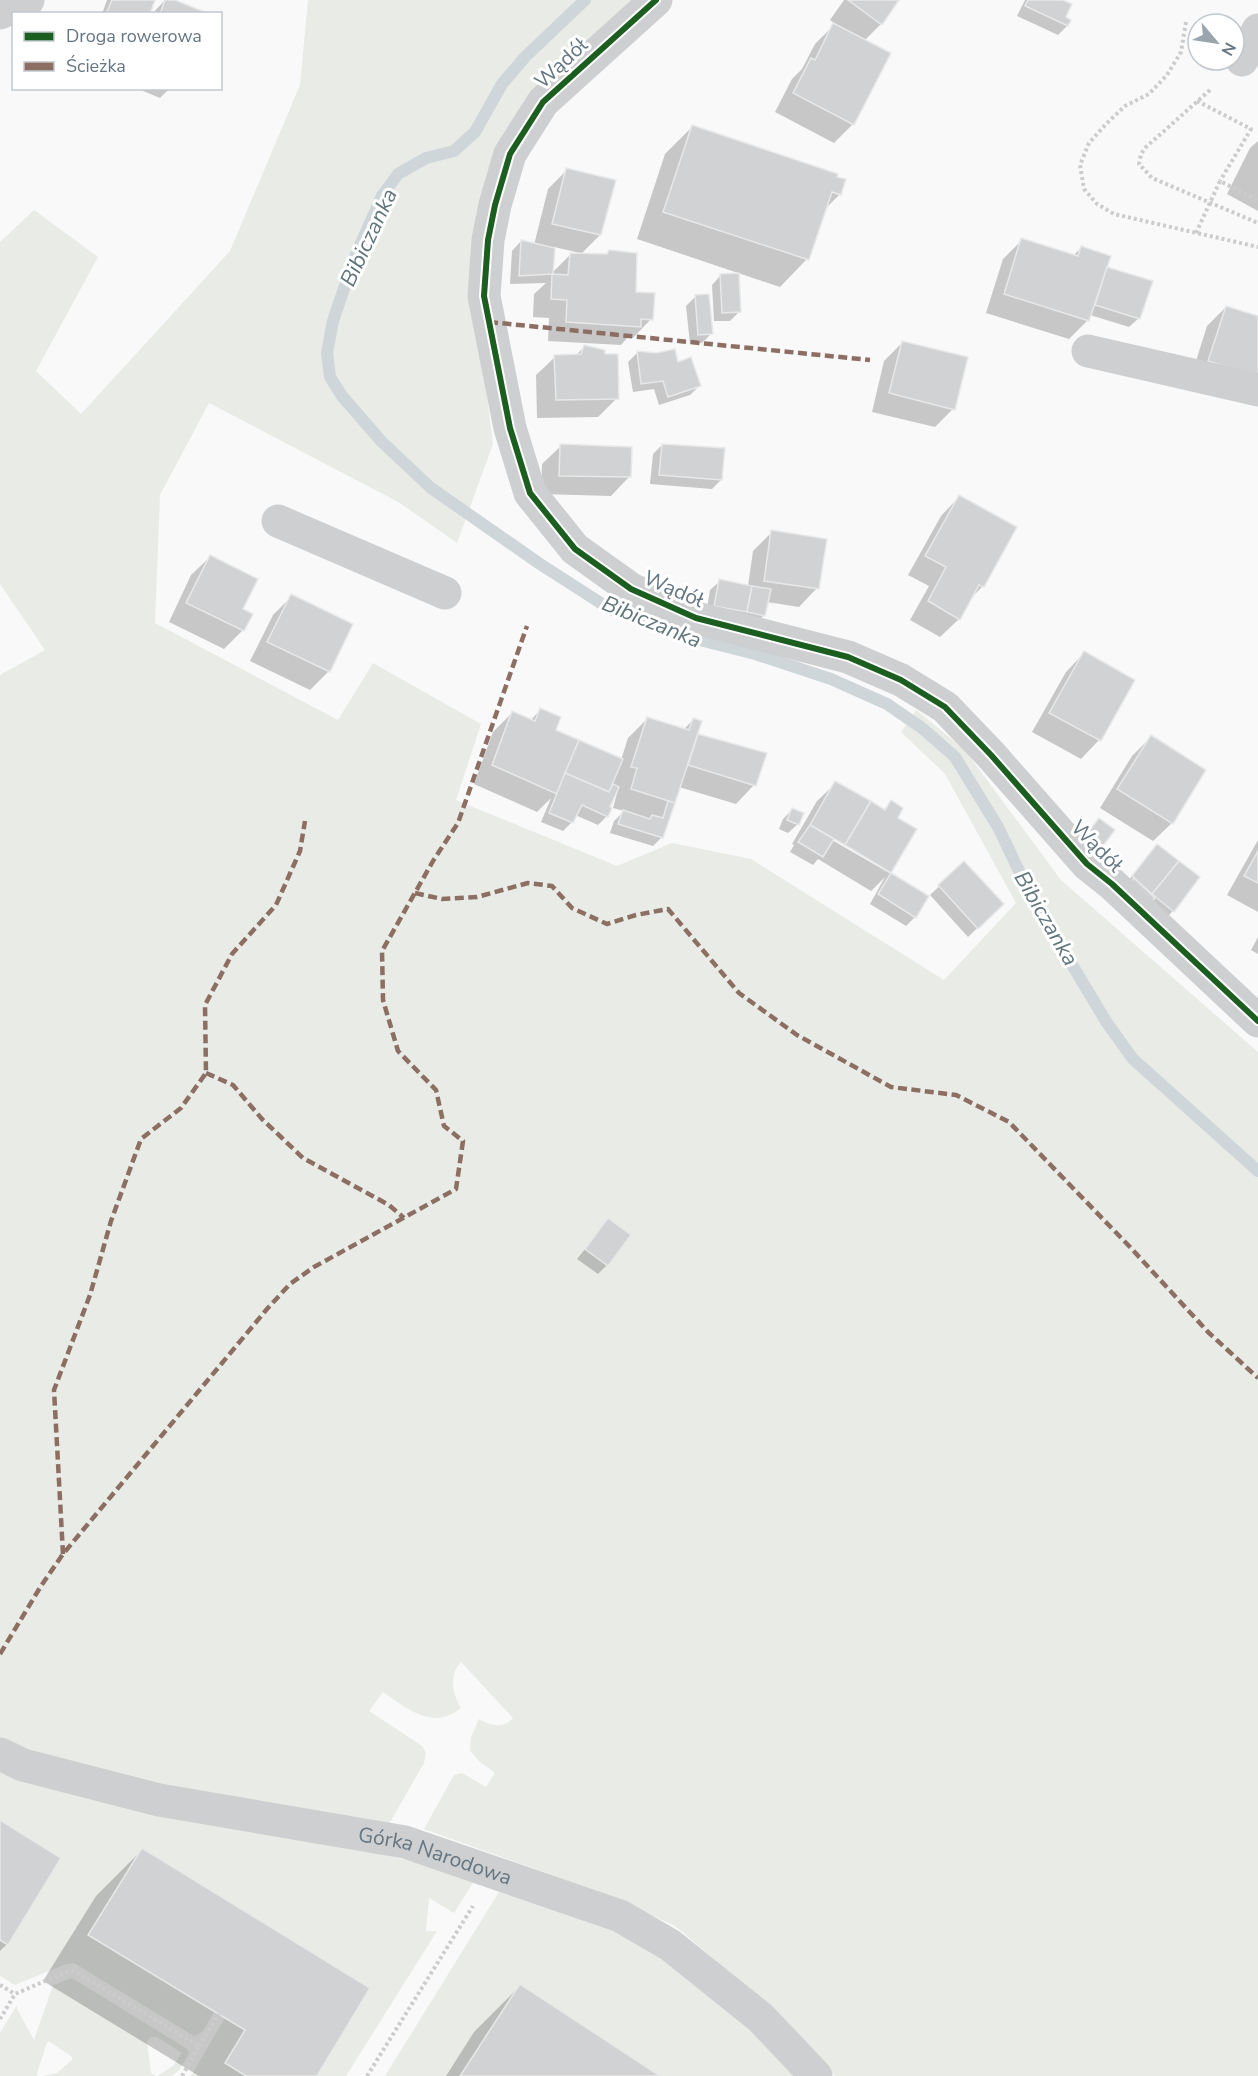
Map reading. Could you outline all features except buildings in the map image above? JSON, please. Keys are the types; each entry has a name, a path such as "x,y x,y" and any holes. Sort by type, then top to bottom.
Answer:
{"street":[{"path":"0,13 28,0"},
{"name":"Wądół","path":"656,0 543,102 510,154 495,205 488,240 484,296 510,428 530,493 575,549 631,589 696,618 848,657 901,680 945,707 991,755 1087,864 1112,884 1258,1022"},
{"path":"1246,52 1258,30"},
{"path":"1088,351 1258,390"},
{"path":"278,521 445,593"},
{"name":"Górka Narodowa","path":"0,1754 23,1765 159,1800 405,1842 495,1871 620,1916 670,1946 760,2018 816,2076"}],"path":[{"path":"1186,22 1181,52 1167,75 1149,94 1125,106 1089,143 1080,165 1083,189 1097,204 1114,214 1258,247"},
{"path":"1210,90 1146,147 1141,154 1140,164 1152,178 1258,223"},
{"path":"1196,233 1220,181 1251,129 1197,101"},
{"path":"1220,181 1258,201"},
{"path":"367,2076 495,1871"},
{"path":"0,2019 15,1994 66,1972 74,1971 199,2046"},
{"path":"0,1985 15,1994"},
{"path":"182,2076 219,2014"}],"shaded area":[{"path":"308,0 634,0 536,94 477,315 493,444 457,543 400,503 209,403 160,495 155,623 338,720 373,663 481,724 456,800 617,866 672,843 751,859 944,980 1016,903 945,774 901,732 916,710 964,749 1061,880 1258,1052 1258,2076 835,2076 773,2009 675,1926 613,1897 424,1829 454,1775 462,1773 486,1787 495,1773 470,1751 471,1737 479,1719 501,1725 513,1718 461,1662 455,1672 453,1684 461,1708 451,1715 431,1718 421,1715 383,1692 369,1711 422,1746 426,1753 424,1763 389,1824 117,1782 37,1756 0,1738 0,675 45,650 0,584 0,242 34,210 98,257 36,371 81,414 230,251 300,85"},
{"path":"0,1766 476,1878 454,1913 429,1898 426,1931 437,1931 346,2076 317,2076 370,1988 142,1848 89,1934 215,2011 202,2032 194,2036 74,1963 66,1964 15,1985 0,1976 0,1940 9,1944 61,1858 0,1820"},
{"path":"499,1892 616,1932 649,1948 753,2031 800,2076 660,2076 520,1985 460,2076 385,2076"},
{"path":"72,1978 187,2049 189,2053 180,2069 172,2076 157,2076 42,2076 57,2073 72,2060 72,2057 49,2041 37,2073 38,2076 0,2076 0,2033 17,2005 34,2040 53,1985","holes":["151,2037 157,2037 182,2053 173,2066 157,2076 151,2073 147,2042"]},
{"path":"225,2018 245,2030 225,2063 246,2076 191,2076"}],"waterway":[{"name":"Bibiczanka","path":"585,0 525,57 502,84 475,132 454,151 426,158 398,174 382,196 354,259 333,321 327,353 330,377 342,396 382,442 431,488 540,564 610,609 688,637 755,654 831,679 887,704 922,728 955,757 998,827 1032,898 1107,1023 1133,1059 1258,1171"}],"marked path":[{"path":"489,322 870,360"},
{"path":"0,1654 63,1554 290,1284 314,1267 456,1189 463,1141 444,1126 436,1090 398,1051 383,1000 382,951 433,861 458,823 527,626"},
{"path":"63,1554 54,1390 90,1295 111,1221 141,1139 181,1108 206,1073 205,1005 232,954 276,905 300,851 305,821"},
{"path":"415,893 442,899 477,897 528,883 552,886 572,908 607,924 636,915 668,909 739,993 797,1035 891,1087 956,1095 1009,1122 1130,1247 1208,1332 1258,1378"},
{"path":"206,1073 233,1085 262,1119 303,1158 389,1205 404,1218"}],"cycle path":[{"path":"656,0 543,102 510,154 495,205 488,240 484,296 510,428 530,493 575,549 631,589 696,618 848,657 901,680 945,707 991,755 1087,864 1112,884 1258,1021"}]}
